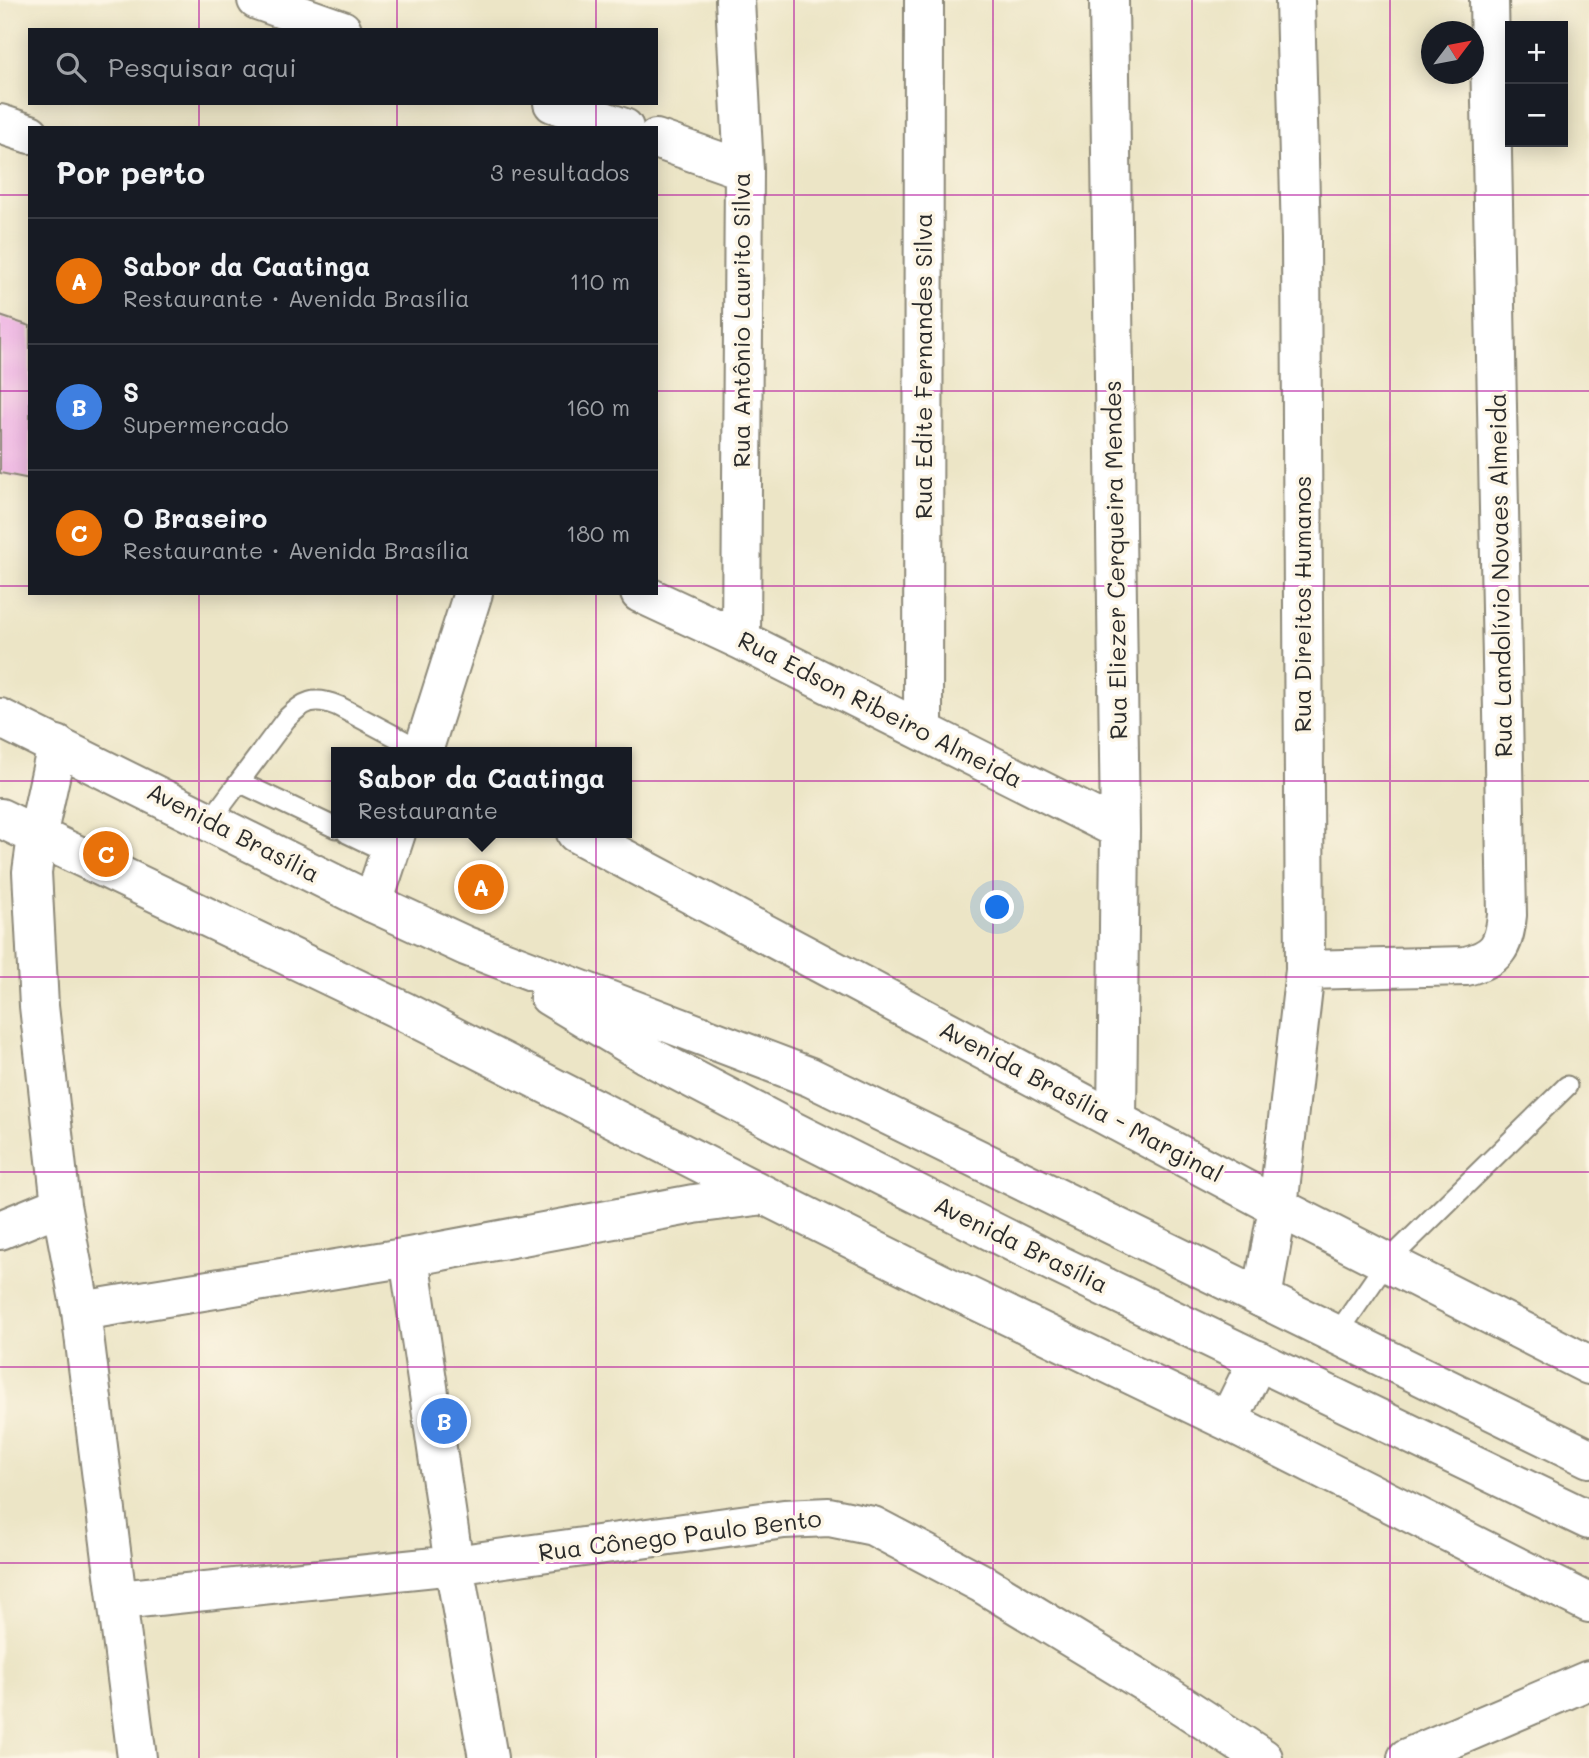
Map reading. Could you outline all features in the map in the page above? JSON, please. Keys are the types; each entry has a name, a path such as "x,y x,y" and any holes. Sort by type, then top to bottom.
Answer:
{"street":[{"path":"257,0 336,28"},
{"name":"Rua Antônio Laurito Silva","path":"735,0 744,170 741,640"},
{"name":"Rua Edite Fernandes Silva","path":"923,731 924,0"},
{"name":"Rua Eliezer Cerqueira Mendes","path":"1109,0 1120,830 1117,1121"},
{"name":"Rua Direitos Humanos","path":"1262,1298 1278,1207 1305,970 1301,253 1295,0"},
{"name":"Rua Landolívio Novaes Almeida","path":"1305,970 1466,966 1485,961 1497,951 1505,937 1507,915 1489,0"},
{"path":"559,105 618,126"},
{"path":"0,124 28,133"},
{"path":"658,140 744,170"},
{"path":"425,747 472,595"},
{"name":"Rua Edson Ribeiro Almeida","path":"644,595 741,640 1120,830"},
{"name":"Avenida Brasília","path":"0,718 373,903 466,946 810,1077 1589,1458"},
{"path":"57,745 32,872 38,1006 61,1205 81,1311 137,1758"},
{"path":"0,818 405,1012 764,1195 1228,1421 1589,1603"},
{"name":"Avenida Brasília - Marginal","path":"585,838 1278,1207 1589,1365"},
{"path":"373,903 393,843"},
{"name":"Avenida Brasília","path":"466,946 647,1055 1055,1263 1589,1520"},
{"path":"81,1311 409,1258 694,1205 764,1195"},
{"path":"0,1230 61,1205"},
{"path":"1055,1263 1078,1208"},
{"path":"409,1258 454,1565 488,1758"},
{"path":"1228,1421 1258,1360"},
{"name":"Rua Cônego Paulo Bento","path":"119,1600 454,1565 784,1519 829,1517 873,1526 983,1584 1169,1697 1263,1758"},
{"path":"1407,1758 1589,1679"}],"lane":[{"path":"210,821 286,719 299,706 311,701 324,700 338,706 414,747"},
{"path":"239,782 331,826"},
{"path":"370,838 393,843"},
{"path":"1337,1334 1386,1263 1567,1086"}],"building":[{"path":"0,316 28,325 28,479 0,473"}],"place":[{"name":"O Braseiro","path":"106,854"},
{"name":"Sabor da Caatinga","path":"481,887"},
{"name":"S","path":"444,1421"}]}
